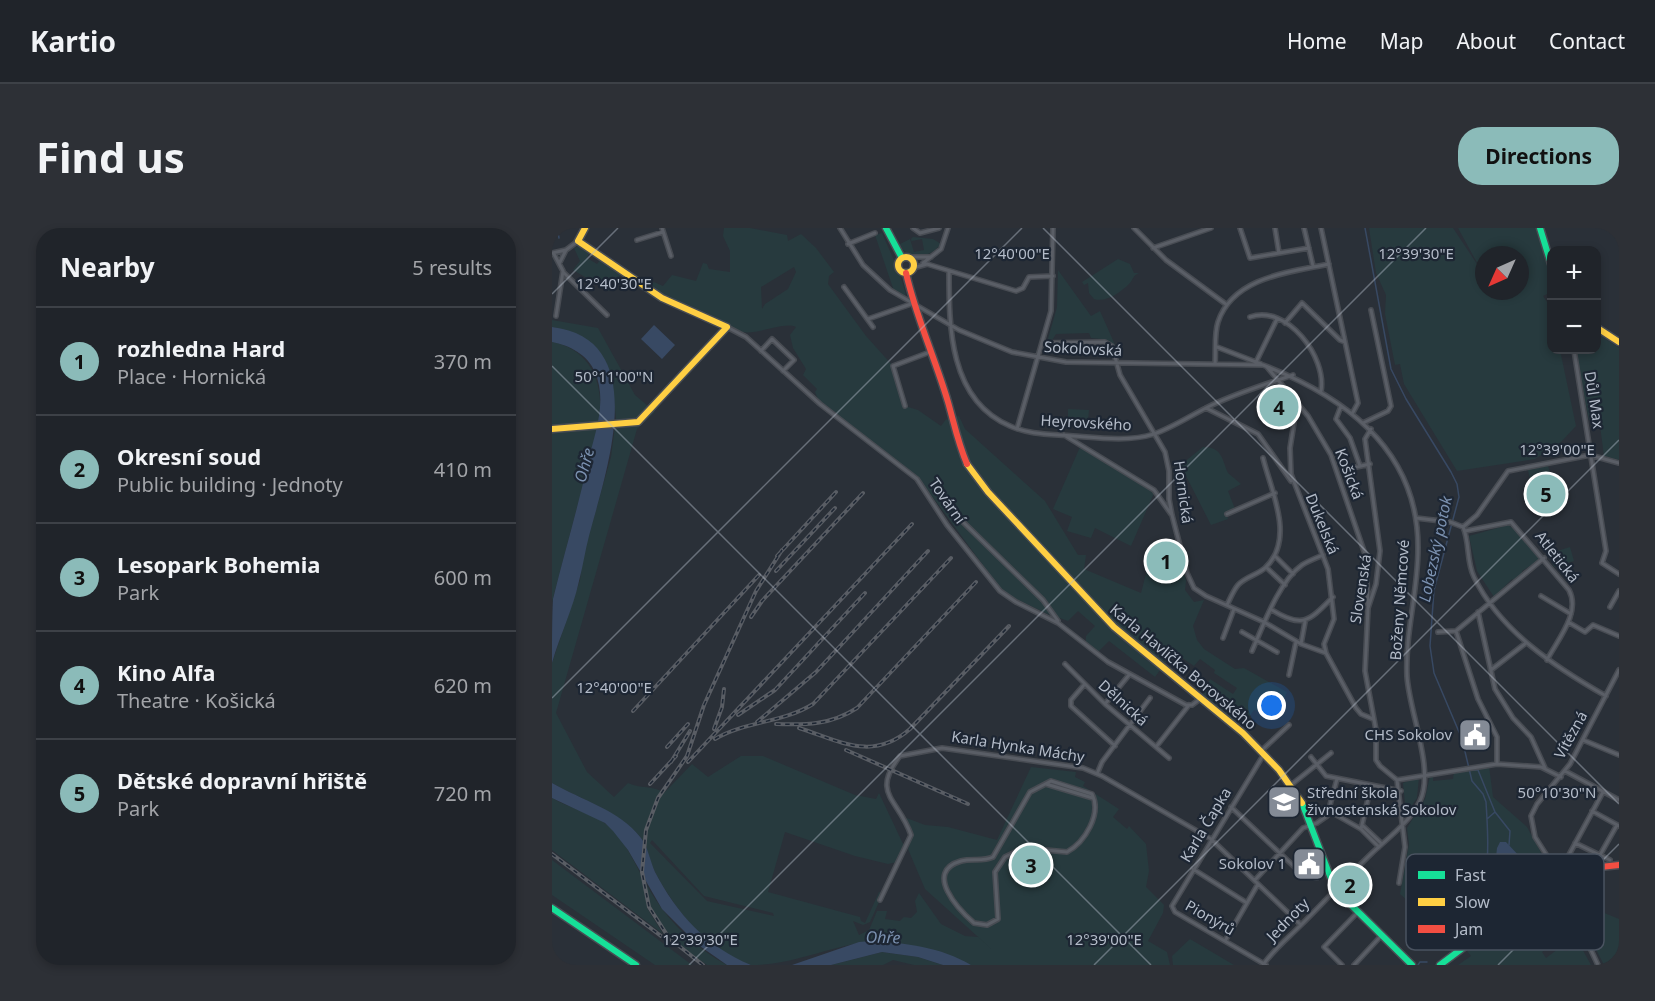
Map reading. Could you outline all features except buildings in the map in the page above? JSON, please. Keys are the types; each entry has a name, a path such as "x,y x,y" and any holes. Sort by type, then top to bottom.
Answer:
{"street":[{"path":"556,316 563,272 560,262 553,254 566,250 578,241 585,228"},
{"name":"Sokolovská","path":"840,228 871,274 913,304 952,325 1012,352 1038,358 1117,363 1264,365"},
{"path":"886,228 913,268"},
{"path":"913,228 920,233 939,228"},
{"path":"906,273 933,256 944,244 948,228"},
{"path":"1017,429 1051,310 1053,228"},
{"path":"1134,228 1153,248 1227,305"},
{"path":"1153,248 1211,228"},
{"path":"1240,228 1250,258 1309,248"},
{"path":"1275,228 1279,253"},
{"path":"1304,228 1313,266"},
{"path":"1322,228 1358,403 1352,414"},
{"path":"1540,228 1547,251"},
{"path":"637,240 663,230 671,256"},
{"path":"848,243 875,233"},
{"path":"552,429 567,426 633,424 647,415 727,327 662,298 578,241"},
{"path":"560,262 566,250"},
{"path":"905,257 933,256"},
{"name":"Karla Havlíčka Borovského","path":"905,257 898,266 906,273 913,304 948,402 957,441 968,465 988,492 1114,627 1263,753 1291,785 1311,826 1335,889 1411,965"},
{"path":"923,263 1016,291 1023,288 1029,277 1053,276"},
{"path":"1215,364 1216,329 1227,305 1244,289 1259,282 1313,266 1329,264"},
{"name":"Heyrovského","path":"949,271 955,359 972,396 993,416 1017,429 1064,435 1134,438 1155,433 1206,408 1293,375"},
{"path":"563,272 607,315"},
{"path":"844,286 873,327"},
{"path":"1285,323 1302,303 1340,340 1345,342"},
{"path":"868,319 913,304"},
{"path":"1364,423 1388,411 1391,406 1371,310"},
{"path":"1250,317 1266,314 1285,323 1302,338 1321,368 1321,391"},
{"path":"1256,361 1277,319"},
{"name":"Tovární","path":"727,327 746,337 820,404 917,479 947,525 1000,591 1016,602 1058,623 1096,654 1130,675 1189,705"},
{"path":"1601,330 1619,342"},
{"path":"761,351 772,339 794,360 783,371"},
{"name":"Hornická","path":"1042,343 1109,343 1120,375 1155,433 1168,464 1172,515 1190,580 1199,593 1264,622 1296,642 1326,653"},
{"name":"Sokolovská","path":"1216,347 1293,375 1321,391 1364,423"},
{"path":"905,406 893,366 930,352"},
{"name":"Důl Max","path":"1575,354 1590,455"},
{"name":"Košická","path":"1264,365 1297,404 1330,454 1366,557 1368,608"},
{"name":"Dukelská","path":"1297,404 1290,448 1292,482 1323,555 1333,597 1334,619 1324,644 1326,653"},
{"path":"1341,405 1336,419 1350,438 1360,466"},
{"path":"1206,408 1258,434 1292,482"},
{"name":"Boženy Němcové","path":"1364,423 1392,455 1407,487 1416,518 1417,568 1407,649 1407,678 1425,774 1420,802 1404,823"},
{"name":"Slovenská","path":"1371,429 1365,438 1380,551 1376,584 1368,608 1365,671 1377,764 1397,780"},
{"path":"1064,435 1154,490 1172,515"},
{"path":"1590,455 1606,551 1602,563 1619,574"},
{"path":"1464,529 1477,515 1506,472 1590,455 1619,463"},
{"path":"1227,605 1238,585 1266,567 1274,555 1279,520 1275,493 1263,458"},
{"path":"1343,470 1370,464"},
{"path":"1227,514 1275,493"},
{"path":"1416,518 1457,523 1464,529 1470,568 1490,602 1527,643 1547,660 1606,696"},
{"name":"Tovární","path":"961,520 1042,600 1058,623"},
{"name":"Atletická","path":"1464,529 1511,522 1544,558 1570,592 1573,604 1571,614"},
{"path":"1274,555 1293,574"},
{"path":"1251,651 1271,609 1293,574 1302,565 1323,555"},
{"path":"1438,632 1456,631 1544,558"},
{"path":"1266,567 1285,585"},
{"path":"1610,607 1619,591"},
{"path":"1541,596 1571,614 1547,660"},
{"path":"1301,644 1305,622 1333,597"},
{"path":"1223,638 1234,609"},
{"path":"1271,609 1296,622 1305,622"},
{"path":"1478,612 1496,691 1513,718 1531,737 1545,768"},
{"path":"1568,622 1586,632 1593,625 1619,636"},
{"path":"1456,631 1478,699 1497,737 1497,764"},
{"path":"1242,632 1277,652"},
{"path":"1289,675 1296,642"},
{"path":"1491,670 1527,643"},
{"path":"1326,653 1356,708 1361,714 1373,719"},
{"name":"Dělnická","path":"1065,664 1129,726 1169,758"},
{"name":"Vítězná","path":"1545,854 1534,837 1531,819 1535,807 1565,771 1619,670"},
{"path":"1106,704 1130,675"},
{"path":"1084,684 1071,700 1071,706 1115,746"},
{"path":"1097,774 1102,762 1150,698"},
{"path":"1156,747 1189,705 1200,699"},
{"name":"Karla Čapka","path":"1173,909 1193,869 1263,753 1289,725"},
{"path":"1583,740 1619,755"},
{"name":"Karla Hynka Máchy","path":"880,900 911,835 884,784 900,756 942,748 964,749 1083,768 1097,774 1211,839 1301,925"},
{"path":"1291,785 1331,753"},
{"path":"1311,757 1326,776 1401,791"},
{"path":"1399,884 1405,859 1401,791 1397,780 1497,764 1545,768 1561,777"},
{"path":"1565,771 1619,800"},
{"path":"1255,880 1303,828 1324,819 1330,811 1337,779"},
{"path":"1051,781 1088,791 1095,799 1096,812 1091,824 1073,849 1061,853 1024,848 1005,857 995,872 998,919 987,925 974,923 946,892 944,883 947,872 959,862 993,857 1030,792 1051,781"},
{"path":"1362,827 1371,786"},
{"path":"1569,854 1603,792"},
{"path":"1231,807 1306,877 1317,878 1322,871 1322,859"},
{"path":"1330,811 1362,827 1380,845"},
{"path":"1592,811 1618,825 1601,854"},
{"name":"Jednoty","path":"1264,964 1335,889 1404,823"},
{"path":"1575,843 1598,854"},
{"path":"1604,857 1610,860"},
{"path":"1604,866 1619,864"},
{"path":"1193,869 1247,903"},
{"path":"1225,941 1258,884"},
{"path":"552,908 636,965"},
{"name":"Pionýrů","path":"1173,909 1264,964"},
{"path":"1342,965 1324,947 1358,912"},
{"path":"1353,965 1382,935"},
{"path":"1440,965 1460,950"},
{"path":"1591,950 1598,965"}],"green space":[{"path":"724,228 750,228 787,235 788,241 801,234 816,248 834,272 829,276 828,284 866,336 893,366 905,406 918,410 941,426 947,418 956,437 952,417 959,416 965,429 1045,501 1078,555 1086,555 1084,569 1141,593 1152,551 1181,562 1186,581 1185,590 1194,602 1204,600 1193,626 1197,640 1204,649 1235,669 1244,668 1287,692 1277,716 1254,710 1242,726 1237,726 1201,696 1210,679 1233,694 1237,688 1214,673 1215,670 1200,659 1194,666 1178,655 1170,657 1162,665 1114,628 1144,658 1160,670 1155,677 1109,641 1098,652 1086,642 1086,636 1095,626 1078,611 1068,621 1057,617 1053,611 1050,615 1012,597 1000,588 917,476 820,404 815,392 817,389 803,375 806,369 793,348 790,335 796,327 785,326 756,332 742,332 709,319 649,287 654,282 663,286 672,275 696,281 703,263 707,264 709,269 730,272 730,251 723,236","holes":["794,267 796,272 788,289 765,304 762,309 761,287"]},
{"path":"1369,228 1453,228 1475,261 1475,300 1529,300 1529,246 1475,246 1475,259 1458,228 1540,228 1547,252 1547,294 1543,296 1547,302 1547,354 1561,354 1576,426 1561,442 1535,459 1457,471 1404,384 1400,364 1395,365 1385,314 1386,295 1376,273"},
{"path":"882,233 899,273 906,297 894,291 875,235"},
{"path":"913,237 933,239 941,244 931,253 914,255 898,245 910,239 914,252 924,250 922,239 912,241 913,245 911,239"},
{"path":"581,245 590,252 587,258 597,264 601,259 622,273 609,291 573,270 580,261 574,248"},
{"path":"1118,259 1130,264 1134,273 1139,273 1126,287 1113,296 1094,299 1089,293 1088,283 1084,285 1082,282"},
{"path":"1058,270 1091,316 1100,311 1116,347 1101,339 1091,338 1089,333 1056,334 1051,342 1047,342 1057,307"},
{"path":"552,320 598,328 635,395 655,412 637,429 556,713 587,772 614,797 628,783 664,793 692,764 708,777 741,756 763,756 855,795 876,799 879,793 904,846 897,862 888,864 855,856 785,832 768,892 860,917 865,923 879,892 883,893 870,922 863,925 853,921 859,935 869,930 877,911 887,911 885,919 900,921 904,917 911,918 917,912 915,901 919,893 941,924 965,936 978,937 997,954 925,889 908,849 913,832 904,817 925,825 948,827 997,840 1031,767 1076,772 1075,777 1085,782 1083,786 1119,809 1113,817 1127,829 1129,826 1146,844 1149,871 1146,887 1164,905 1163,913 1148,941 1167,952 1170,965 971,965 871,941 782,962 751,965 735,960 720,951 693,927 670,897 653,868 643,841 632,829 611,813 552,783 552,663 580,580 583,556 611,457 616,419 612,381 562,329 552,327","holes":["652,840 704,896 773,913 774,916 707,901 650,843"]},
{"path":"1601,336 1619,348 1619,460 1604,456 1599,418 1589,420 1576,354 1601,354"},
{"path":"552,342 577,352 592,371 600,395 599,422 552,426"},
{"path":"1068,409 1089,410 1088,421 1068,420"},
{"path":"598,428 552,602 552,432"},
{"path":"1080,447 1154,493 1131,546 1095,528 1091,538 1067,531 1072,517 1053,509"},
{"path":"1203,447 1218,452 1228,473 1241,484 1228,491 1235,509 1226,512 1228,519 1211,525 1184,472 1178,467"},
{"path":"1548,466 1560,504 1536,509 1528,470"},
{"path":"1508,525 1517,531 1541,559 1522,571 1523,574 1514,581 1512,579 1494,597 1477,571 1469,536"},
{"path":"1570,547 1574,561 1554,567 1548,554"},
{"path":"1489,766 1493,797 1527,827 1542,854 1407,854 1409,844 1407,828 1425,799 1430,776 1433,775 1433,781 1453,779 1454,772"},
{"path":"1419,777 1417,798 1406,814 1403,783"},
{"path":"552,798 607,824 619,837 656,900 673,922 704,951 727,965 707,965 683,948 661,926 650,906 647,908 663,934 552,850"},
{"path":"552,860 692,965 655,965 552,895"},
{"path":"1406,861 1406,899 1400,894"},
{"path":"1604,913 1619,919 1619,965 1604,965 1596,950 1604,950"},
{"path":"1190,939 1234,965 1173,965 1172,956"},
{"path":"1545,950 1542,952 1546,958 1557,950 1583,950 1591,965 1458,965 1471,956 1467,951"},
{"path":"882,952 918,957 943,965 914,965 893,960 883,965 831,965"}],"water":[{"path":"654,325 675,345 662,359 641,339"},
{"path":"552,327 584,337 603,356 613,382 615,413 604,479 576,591 552,663 553,599 596,431 600,395 599,384 592,366 577,352 552,342"},
{"path":"552,783 611,813 632,828 643,842 655,872 683,915 707,939 735,958 751,965 727,965 697,944 662,909 628,850 613,831 605,823 552,798"},
{"path":"1500,842 1506,842 1517,854 1496,854"},
{"path":"871,941 935,950 971,965 943,965 918,957 882,952 831,965 792,965 859,942"}],"waterway":[{"path":"557,228 559,238"},
{"name":"Lobezský potok","path":"1365,228 1391,369 1406,399 1457,484 1459,497 1434,590 1430,646 1434,673 1462,739 1472,781 1483,794 1486,802 1487,854"},
{"path":"1470,770 1478,770 1495,812 1487,819"},
{"path":"1495,812 1510,831 1509,845"},
{"name":"Lobezský potok","path":"1418,965 1420,962 1427,962"}],"railway":[{"path":"777,556 836,492"},
{"path":"751,617 762,601 863,493"},
{"path":"776,571 835,508"},
{"path":"688,762 912,524"},
{"path":"703,965 669,938 649,907 642,872 646,830 658,798 687,756 704,705 756,591 782,550"},
{"path":"757,722 816,672 928,551"},
{"path":"715,739 739,729 789,715 813,704 951,558"},
{"path":"633,711 759,575"},
{"path":"776,724 818,723 838,718 857,708 976,582"},
{"path":"738,715 775,690 865,593"},
{"path":"799,728 856,746 882,745 896,739 910,729 1009,626"},
{"path":"714,729 722,707 724,689"},
{"path":"667,747 688,724"},
{"path":"671,762 690,731"},
{"path":"846,750 968,804"},
{"path":"650,784 676,756"},
{"path":"552,854 661,936"}],"traffic: fast":[{"path":"886,228 902,258"},
{"path":"1540,228 1547,251"},
{"path":"1302,803 1335,889 1412,965"},
{"path":"552,908 636,965"},
{"path":"1440,965 1460,950"}],"traffic: slow":[{"path":"552,429 638,422 727,327 662,298 578,241 585,228"},
{"path":"906,257 912,259 914,265 912,271 906,273 900,271 898,265 900,259 906,257"},
{"path":"1601,330 1619,342"},
{"path":"967,464 988,492 1114,627 1243,733 1279,770 1302,803"}],"traffic: jam":[{"path":"906,273 967,464"},
{"path":"1604,867 1619,865"}],"place":[{"name":"Kino Alfa","path":"1279,407"},
{"name":"Dětské dopravní hřiště","path":"1546,494"},
{"name":"rozhledna Hard","path":"1166,561"},
{"name":"CHS Sokolov","path":"1475,735"},
{"name":"Střední škola živnostenská Sokolov","path":"1284,802"},
{"name":"Sokolov 1","path":"1309,864"},
{"name":"Lesopark Bohemia","path":"1031,865"},
{"name":"Okresní soud","path":"1350,885"}],"water label":[{"name":"Ohře","path":"584,465"},
{"name":"Ohře","path":"883,937"}]}
